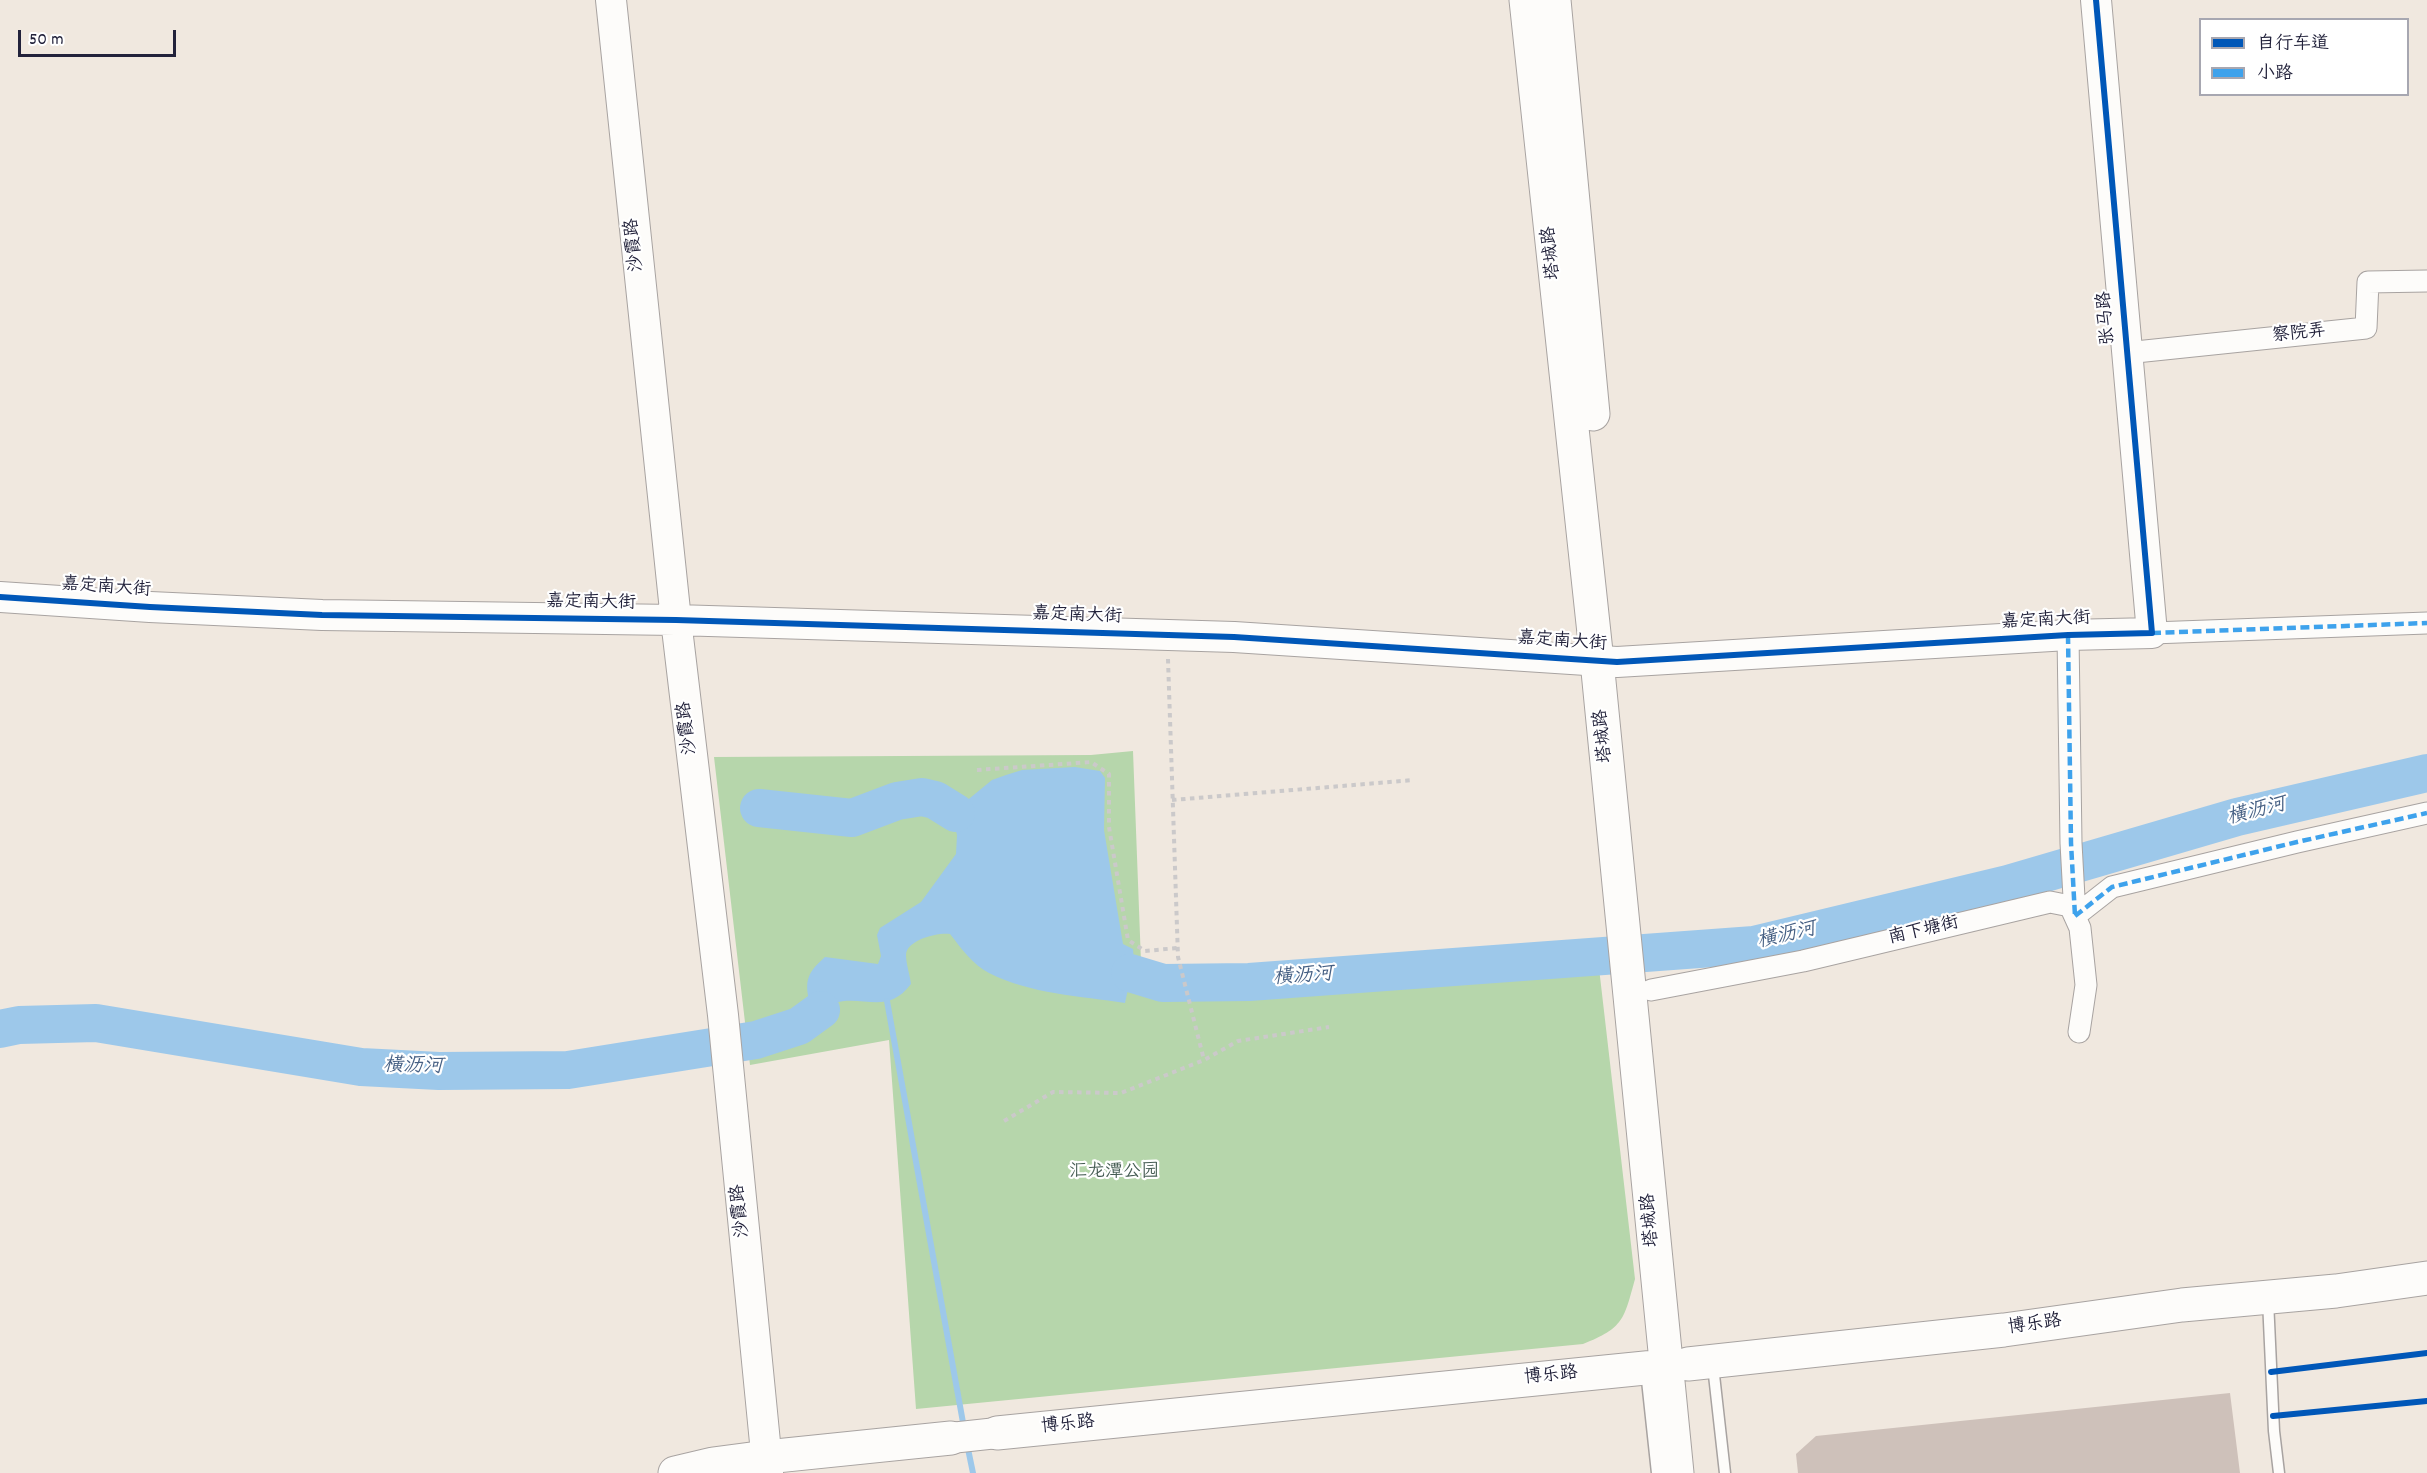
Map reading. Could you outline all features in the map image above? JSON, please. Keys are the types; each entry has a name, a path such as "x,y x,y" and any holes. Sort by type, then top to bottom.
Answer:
{"main road":[{"name":"塔城路","path":"1526,0 1607,661"},
{"name":"塔城路","path":"1554,0 1607,661 1634,933 1643,981 1678,1365 1698,1473"},
{"name":"博乐路","path":"997,1433 1678,1365 1992,1331 2182,1305 2336,1291 2427,1278"},
{"name":"塔城路","path":"1677,1473 1678,1365"},
{"name":"博乐路","path":"675,1473 713,1464 772,1465 951,1438"}],"street":[{"name":"沙霞路","path":"611,0 685,621 728,1069 772,1465"},
{"path":"627,0 685,621 772,1465"},
{"name":"张马路","path":"2096,0 2152,633"},
{"name":"察院弄","path":"2126,353 2366,328 2368,282 2427,281"},
{"name":"嘉定南大街","path":"0,597 322,615 685,621 1167,634 1607,661 2068,635 2427,623"},
{"path":"2068,635 2074,916 2080,928 2086,985 2079,1032"},
{"path":"2074,916 2112,887 2427,813"},
{"name":"南下塘街","path":"1643,981 1803,961 2050,902 2070,906 2074,916"},
{"name":"博乐路","path":"951,1438 997,1433"}],"lane":[{"path":"2267,1297 2274,1431 2279,1473"},
{"path":"1657,1473 1678,1365"},
{"path":"1678,1365 1725,1473"}],"path":[{"path":"1167,634 1178,957 1192,1020 1204,1060"},
{"path":"977,770 1091,762 1109,774 1109,827 1128,940 1145,951 1178,948"},
{"path":"1172,800 1414,780"},
{"path":"1004,1121 1053,1092 1120,1093 1204,1060 1238,1041 1329,1027"}],"green space":[{"name":"汇龙潭公园","path":"1133,751 1141,962 1220,969 1596,942 1635,1279 1625,1313 1615,1327 1583,1344 916,1409 889,1040 750,1065 714,757 1091,755"}],"water":[{"path":"1075,767 1100,771 1105,778 1104,830 1123,944 1133,949 1134,961 1125,1003 1038,990 1005,980 978,966 950,934 945,934 924,938 907,950 906,958 911,984 902,994 893,999 884,1002 845,1001 821,1010 810,1004 807,989 808,978 825,957 878,964 881,956 877,935 880,928 921,902 956,854 957,835 953,820 959,807 992,780 1006,775 1022,770"}],"building":[{"path":"2230,1393 2240,1473 1798,1473 1796,1454 1816,1436"}],"waterway":[{"name":"横沥河","path":"1130,973 1163,983 1249,982 1754,945 2008,884 2237,817 2427,773"},
{"path":"759,808 852,818 897,801 922,797 935,800 956,813"},
{"path":"887,1001 964,1428"},
{"name":"横沥河","path":"0,1029 19,1025 96,1023 361,1067 439,1071 568,1070 756,1040 799,1026 821,1010"},
{"path":"967,1444 973,1473"}],"marked path":[{"path":"2152,633 2427,623"},
{"path":"2068,635 2071,843 2075,916"},
{"path":"2075,916 2112,887 2427,813"}],"cycle path":[{"path":"0,597 322,615 676,620 1234,637 1617,662 2068,635 2152,633 2096,0"},
{"path":"2271,1372 2427,1353"},
{"path":"2273,1416 2427,1401"}]}
